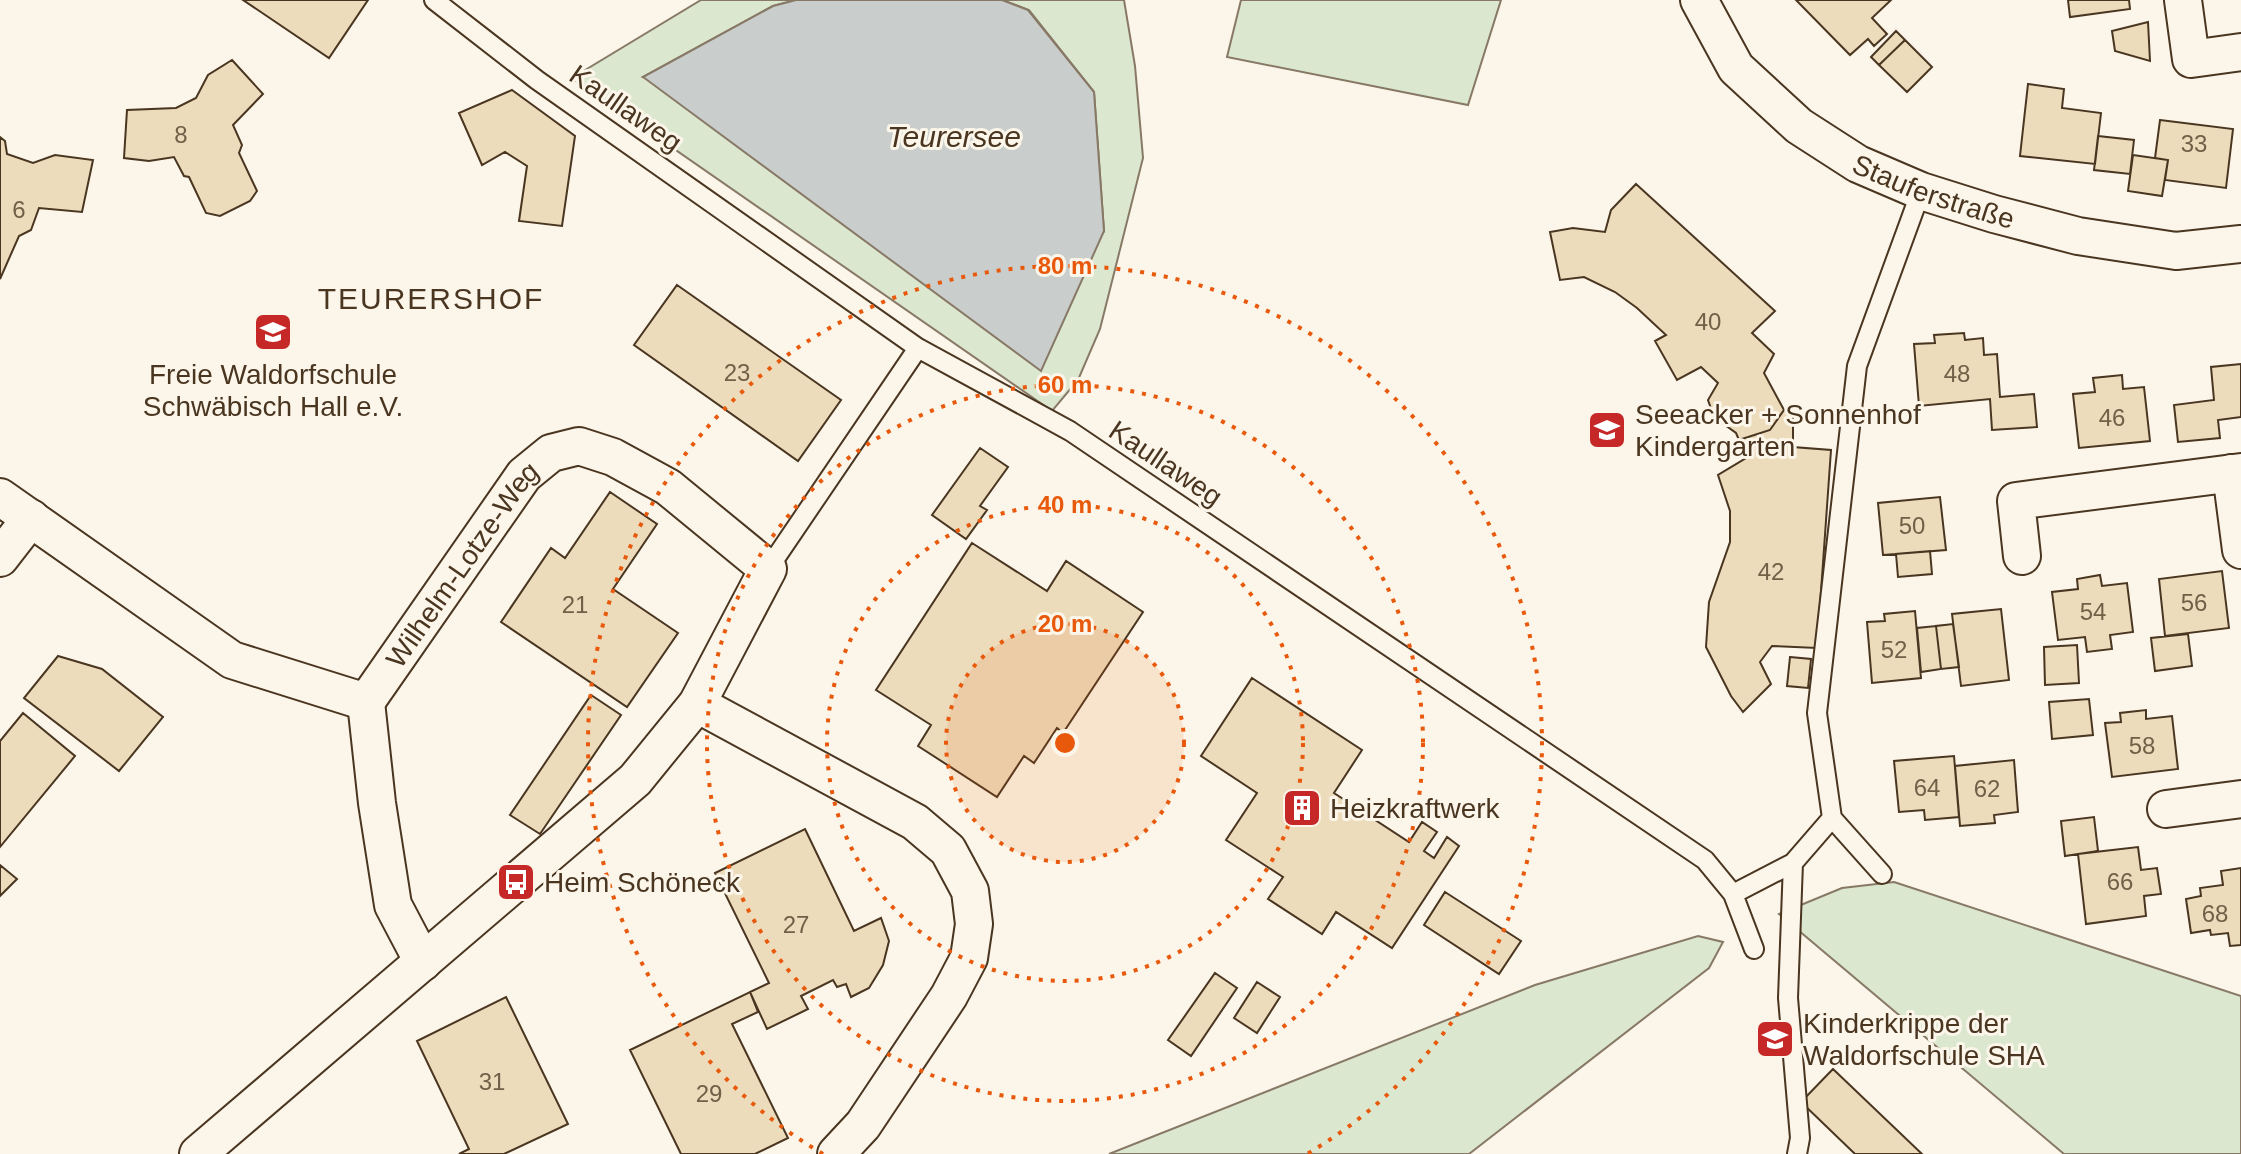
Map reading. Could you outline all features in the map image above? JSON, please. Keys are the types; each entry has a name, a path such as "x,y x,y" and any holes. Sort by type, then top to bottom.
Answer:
{"street":[{"name":"Stauferstraße","path":"1699,0 1736,68 1799,126 1858,164 1921,191 2078,236 2176,251 2241,244"},
{"path":"2183,0 2191,59 2241,52"},
{"name":"Wilhelm-Lotze-Weg","path":"366,702 524,475 551,453 579,446 613,457 668,487 768,569"},
{"path":"2022,556 2016,501 2236,473 2241,550"},
{"path":"0,497 232,660 366,702 377,803 393,905 423,962"},
{"path":"0,558 31,518"},
{"path":"198,1154 635,780 697,704 768,569"},
{"path":"697,704 915,822 948,850 970,891 974,924 969,958 949,996 863,1125 836,1154"},
{"path":"2166,809 2241,799"}],"lane":[{"name":"Kaullaweg","path":"434,0 537,80 918,348 1070,431 1705,860 1733,894 1754,949"},
{"path":"1882,874 1832,818 1817,713 1857,366 1921,191"},
{"path":"768,569 918,348"},
{"path":"1733,894 1793,863 1832,818"},
{"path":"1793,863 1788,998 1800,1138 1797,1154"}],"green space":[{"path":"701,0 796,0 773,6 643,77 1104,231 1094,92 1029,10 1002,0 1124,0 1135,66 1143,158 1100,329 1078,380 1052,411 572,78"},
{"path":"1241,0 1501,0 1468,105 1227,57"},
{"path":"1894,882 2241,996 2241,1154 2064,1154 1779,914 1842,888"},
{"path":"1698,936 1723,942 1709,968 1469,1154 1109,1154 1535,985"}],"water":[{"name":"Teurersee","path":"796,0 1002,0 1028,10 1094,92 1104,231 1041,371 643,77 773,6"}],"building":[{"path":"243,0 368,0 329,58"},
{"path":"1796,0 1891,0 1872,18 1887,34 1874,46 1868,39 1850,55"},
{"path":"2068,0 2129,0 2130,9 2070,17"},
{"path":"2148,22 2150,61 2115,51 2112,31"},
{"path":"1896,31 1905,40 1879,65 1871,57"},
{"path":"1905,40 1932,67 1907,92 1879,65"},
{"path":"232,60 263,94 233,125 242,145 239,153 257,191 250,201 220,216 206,213 189,177 184,176 174,157 149,161 124,158 127,110 176,108 196,98 208,75"},
{"path":"2028,84 2064,89 2062,108 2101,113 2095,164 2020,156"},
{"path":"512,90 575,136 562,226 519,221 527,166 505,152 482,165 459,113"},
{"path":"2160,120 2233,129 2226,188 2165,180 2168,160 2155,158"},
{"path":"2098,136 2134,140 2130,174 2094,170"},
{"path":"0,137 5,141 7,154 33,163 55,155 93,160 82,212 39,208 31,230 19,236 0,279"},
{"path":"2133,155 2168,160 2162,196 2128,191"},
{"path":"1636,184 1775,311 1752,333 1774,354 1764,373 1784,410 1770,430 1739,440 1736,433 1714,417 1708,400 1718,383 1701,367 1677,380 1655,341 1666,335 1637,308 1615,292 1584,277 1560,280 1550,232 1573,228 1605,232 1611,210"},
{"path":"677,285 841,400 798,461 634,345"},
{"path":"1964,333 1965,340 1983,338 1984,355 1997,354 2000,397 2034,394 2037,427 1992,430 1990,399 1919,406 1914,344 1935,343 1934,335"},
{"path":"2241,364 2241,417 2218,420 2220,438 2178,442 2174,405 2214,400 2211,367"},
{"path":"2122,375 2123,389 2144,387 2150,441 2079,448 2073,394 2095,392 2093,378"},
{"path":"1784,410 1793,413 1793,447 1831,450 1817,648 1772,646 1760,662 1771,684 1743,712 1731,696 1706,647 1709,602 1730,542 1730,511 1718,475 1746,458 1739,440 1770,430"},
{"path":"980,448 1008,467 980,506 987,510 966,539 932,515"},
{"path":"610,492 657,524 613,589 678,633 627,707 501,622 551,548 565,558"},
{"path":"1940,497 1946,550 1883,555 1878,503"},
{"path":"972,543 1047,591 1066,561 1143,612 1063,733 1057,728 1034,763 1024,756 997,797 918,746 931,725 876,690"},
{"path":"1930,551 1932,574 1898,577 1896,554"},
{"path":"2222,571 2229,628 2165,636 2159,579"},
{"path":"2100,575 2102,586 2127,583 2133,632 2110,635 2112,649 2087,652 2085,637 2058,640 2052,592 2078,589 2077,579"},
{"path":"2001,609 2009,680 1961,686 1952,614"},
{"path":"1915,611 1921,678 1872,683 1867,622 1885,621 1884,614"},
{"path":"1953,624 1959,667 1941,669 1936,626"},
{"path":"1936,626 1941,669 1921,672 1917,628"},
{"path":"2188,634 2192,666 2155,671 2151,638"},
{"path":"2077,645 2079,683 2045,685 2044,647"},
{"path":"58,656 102,669 163,717 119,771 24,698"},
{"path":"1790,657 1811,659 1808,688 1787,686"},
{"name":"Heizkraftwerk","path":"1252,678 1362,750 1334,793 1409,842 1422,822 1437,832 1424,851 1434,858 1447,837 1459,846 1392,948 1336,912 1322,934 1268,899 1283,877 1226,840 1257,793 1201,756"},
{"path":"591,695 621,715 540,834 510,815"},
{"path":"2089,699 2093,735 2052,739 2049,702"},
{"path":"2146,710 2146,719 2172,716 2178,769 2112,777 2105,723 2121,722 2120,713"},
{"path":"23,713 75,756 0,847 0,741"},
{"path":"1954,756 1959,817 1925,820 1924,810 1899,812 1894,761"},
{"path":"2014,760 2018,812 1994,815 1995,823 1960,826 1955,766"},
{"path":"2094,817 2098,851 2065,856 2061,821"},
{"path":"805,829 854,931 881,918 889,941 883,965 869,988 851,997 846,984 837,987 833,980 801,996 808,1009 767,1029 750,992 769,983 715,873"},
{"path":"2138,847 2141,870 2157,868 2161,894 2144,896 2146,916 2086,924 2078,854"},
{"path":"0,865 17,879 0,896"},
{"path":"2241,868 2241,945 2230,946 2228,933 2211,935 2210,930 2191,933 2186,899 2201,896 2200,888 2223,885 2221,871"},
{"path":"1445,892 1521,941 1499,974 1424,925"},
{"path":"1215,973 1237,988 1191,1056 1168,1040"},
{"path":"1257,982 1280,997 1257,1033 1234,1018"},
{"path":"750,992 758,1012 732,1024 788,1138 755,1154 681,1154 630,1050"},
{"path":"506,997 568,1124 504,1154 459,1154 469,1149 417,1041"},
{"path":"1833,1069 1922,1154 1855,1154 1801,1102"}],"place":[{"name":"Freie Waldorfschule Schwäbisch Hall e.V.","path":"273,332"},
{"name":"Seeacker + Sonnenhof Kindergarten","path":"1607,430"},
{"name":"Heizkraftwerk","path":"1302,808"},
{"name":"Heim Schöneck","path":"516,882"},
{"name":"Kinderkrippe der Waldorfschule SHA","path":"1775,1039"}],"district":[{"name":"TEURERSHOF","path":"431,299"}]}
